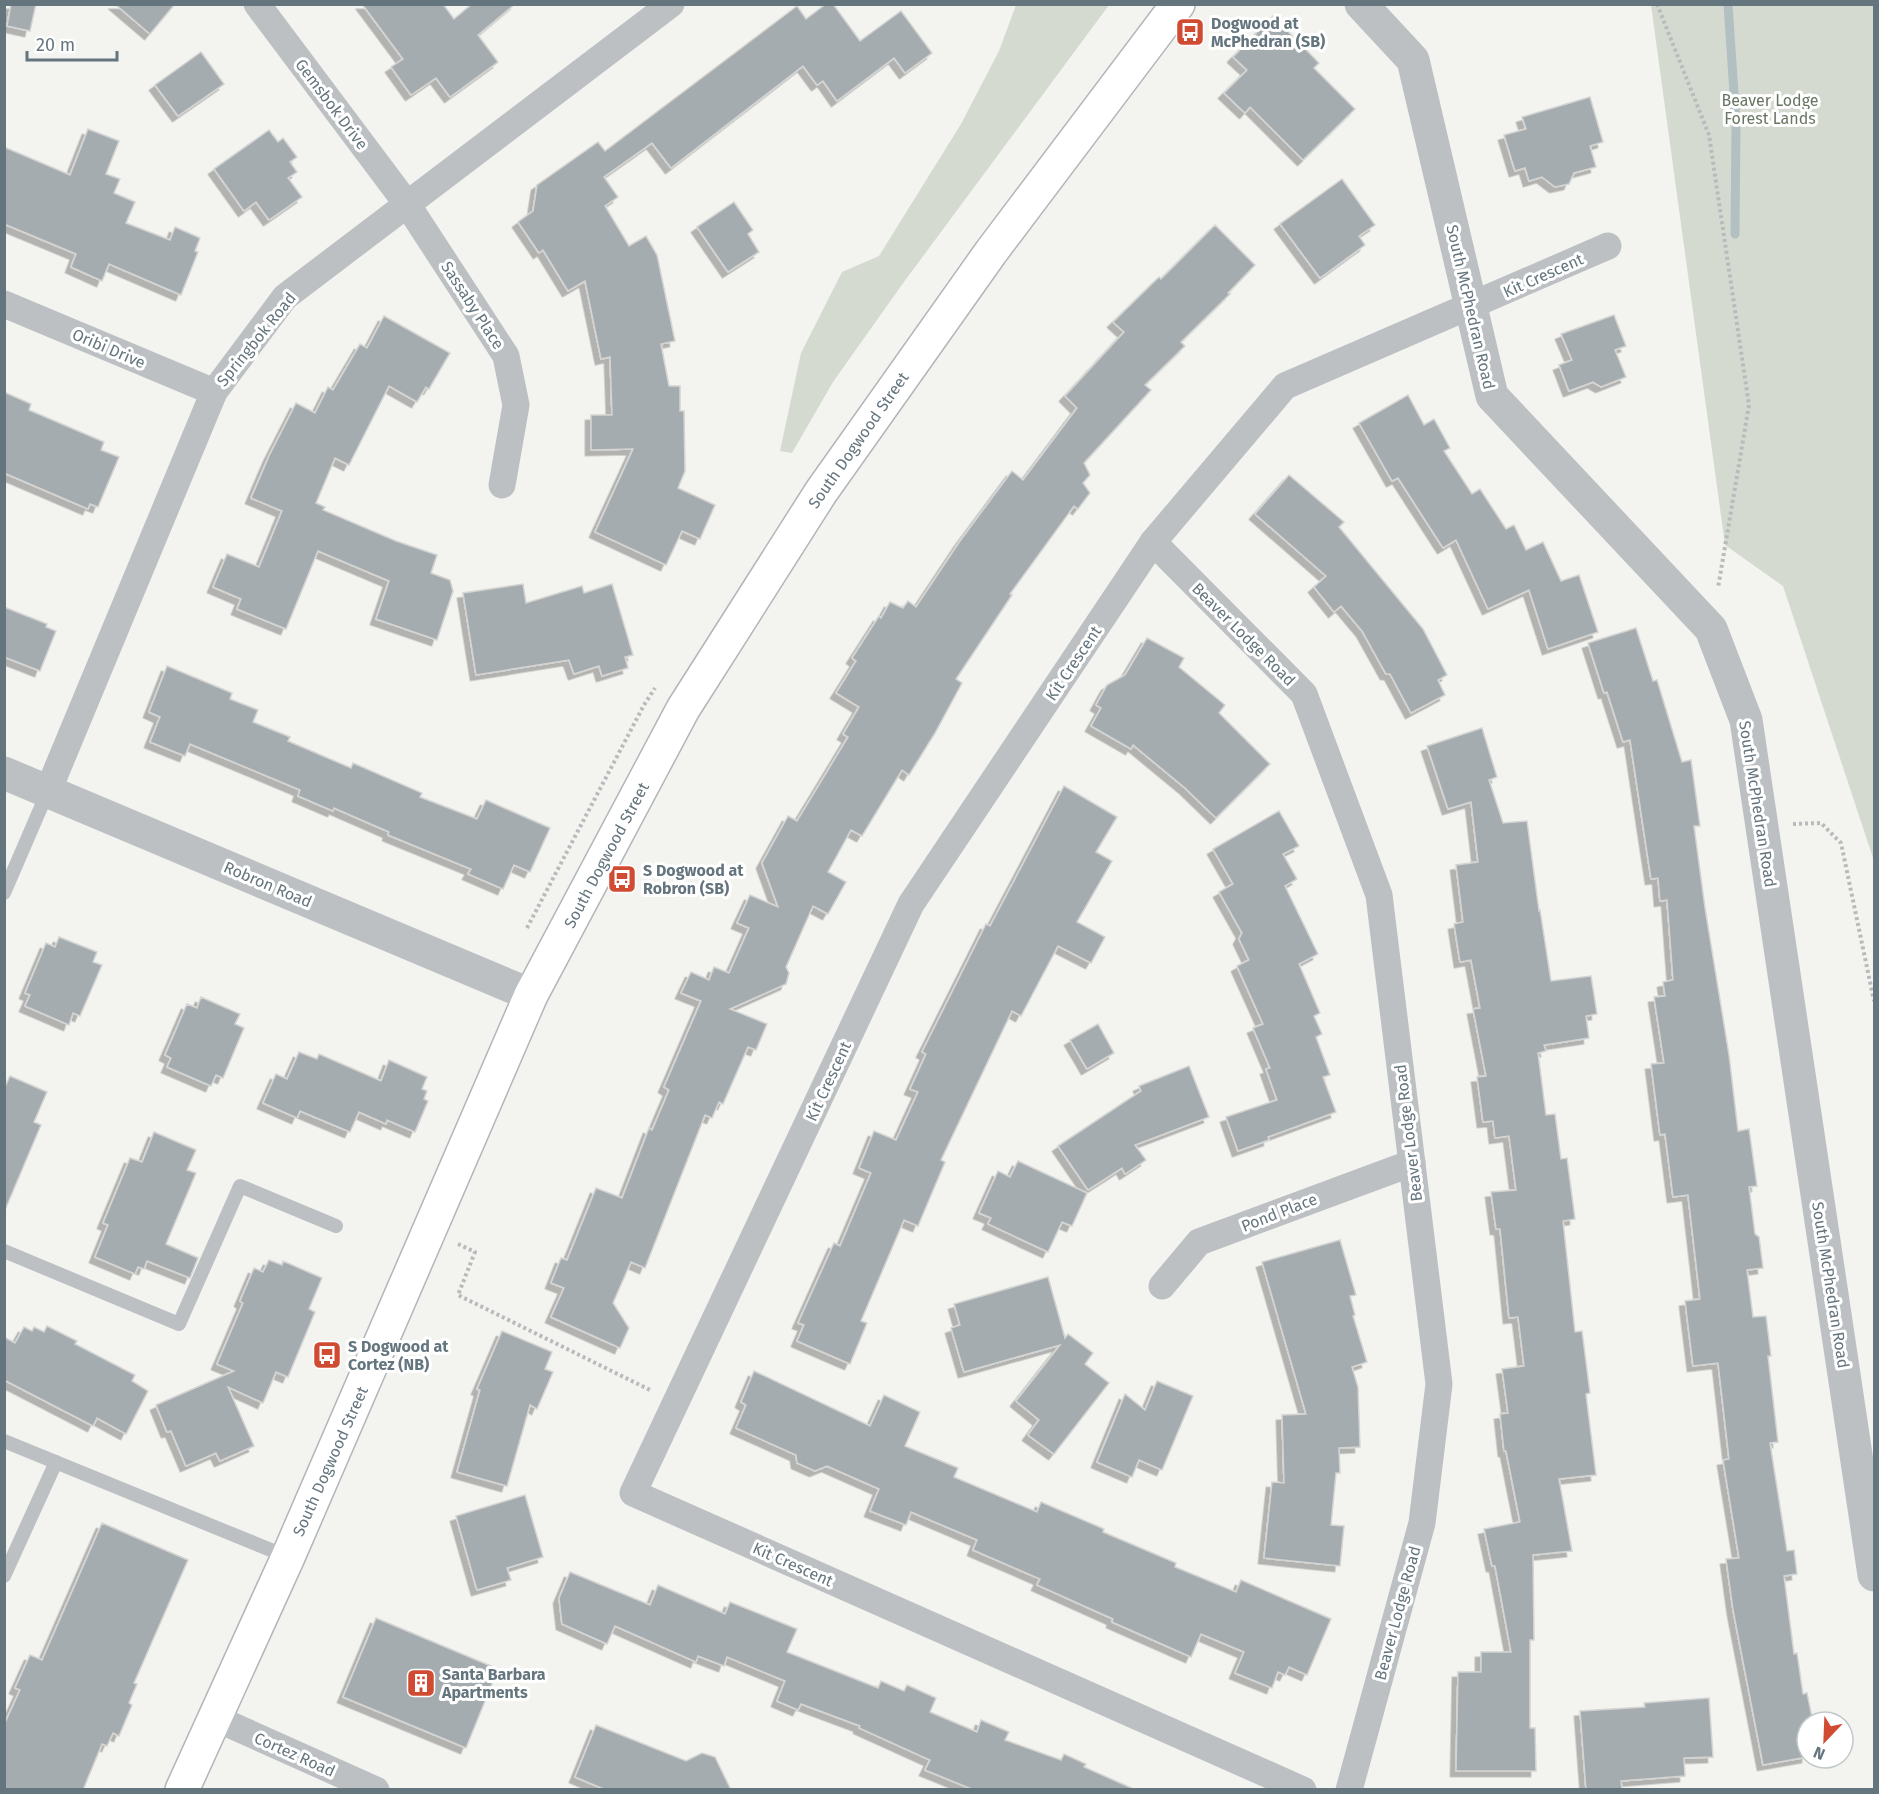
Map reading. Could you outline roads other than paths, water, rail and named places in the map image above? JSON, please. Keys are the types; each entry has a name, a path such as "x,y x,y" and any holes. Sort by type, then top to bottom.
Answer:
{"main road":[{"name":"South Dogwood Street","path":"182,1790 288,1557 531,995 683,709 821,492 991,252 1178,4"}],"street":[{"name":"Gemsbok Drive","path":"257,4 408,204"},
{"name":"Springbok Road","path":"48,791 214,392 285,297 671,4"},
{"name":"South McPhedran Road","path":"1361,4 1413,60 1492,396 1711,629 1746,720 1875,1575"},
{"name":"Sassaby Place","path":"408,204 506,356 516,405 502,485"},
{"name":"Kit Crescent","path":"1303,1790 633,1493 911,904 1153,542 1285,386 1608,246"},
{"name":"Oribi Drive","path":"4,304 214,392"},
{"name":"Beaver Lodge Road","path":"1153,542 1304,694 1379,895 1438,1384 1422,1523 1349,1790"},
{"name":"Robron Road","path":"4,773 531,995"},
{"name":"Pond Place","path":"1162,1286 1199,1242 1412,1163"},
{"name":"Cortez Road","path":"215,1718 376,1790"}],"lane":[{"path":"4,893 48,791"},
{"path":"4,1251 178,1324 240,1186 336,1226"},
{"path":"4,1442 288,1557"},
{"path":"4,1576 56,1462"}],"waterway":[{"path":"1728,4 1736,123 1735,234"}],"place":[{"name":"Dogwood at McPhedran (SB)","path":"1190,32"},
{"name":"S Dogwood at Robron (SB)","path":"622,879"},
{"name":"S Dogwood at Cortez (NB)","path":"327,1355"},
{"name":"Santa Barbara Apartments","path":"421,1683"}],"park label":[{"name":"Beaver Lodge Forest Lands","path":"1770,109"}]}
